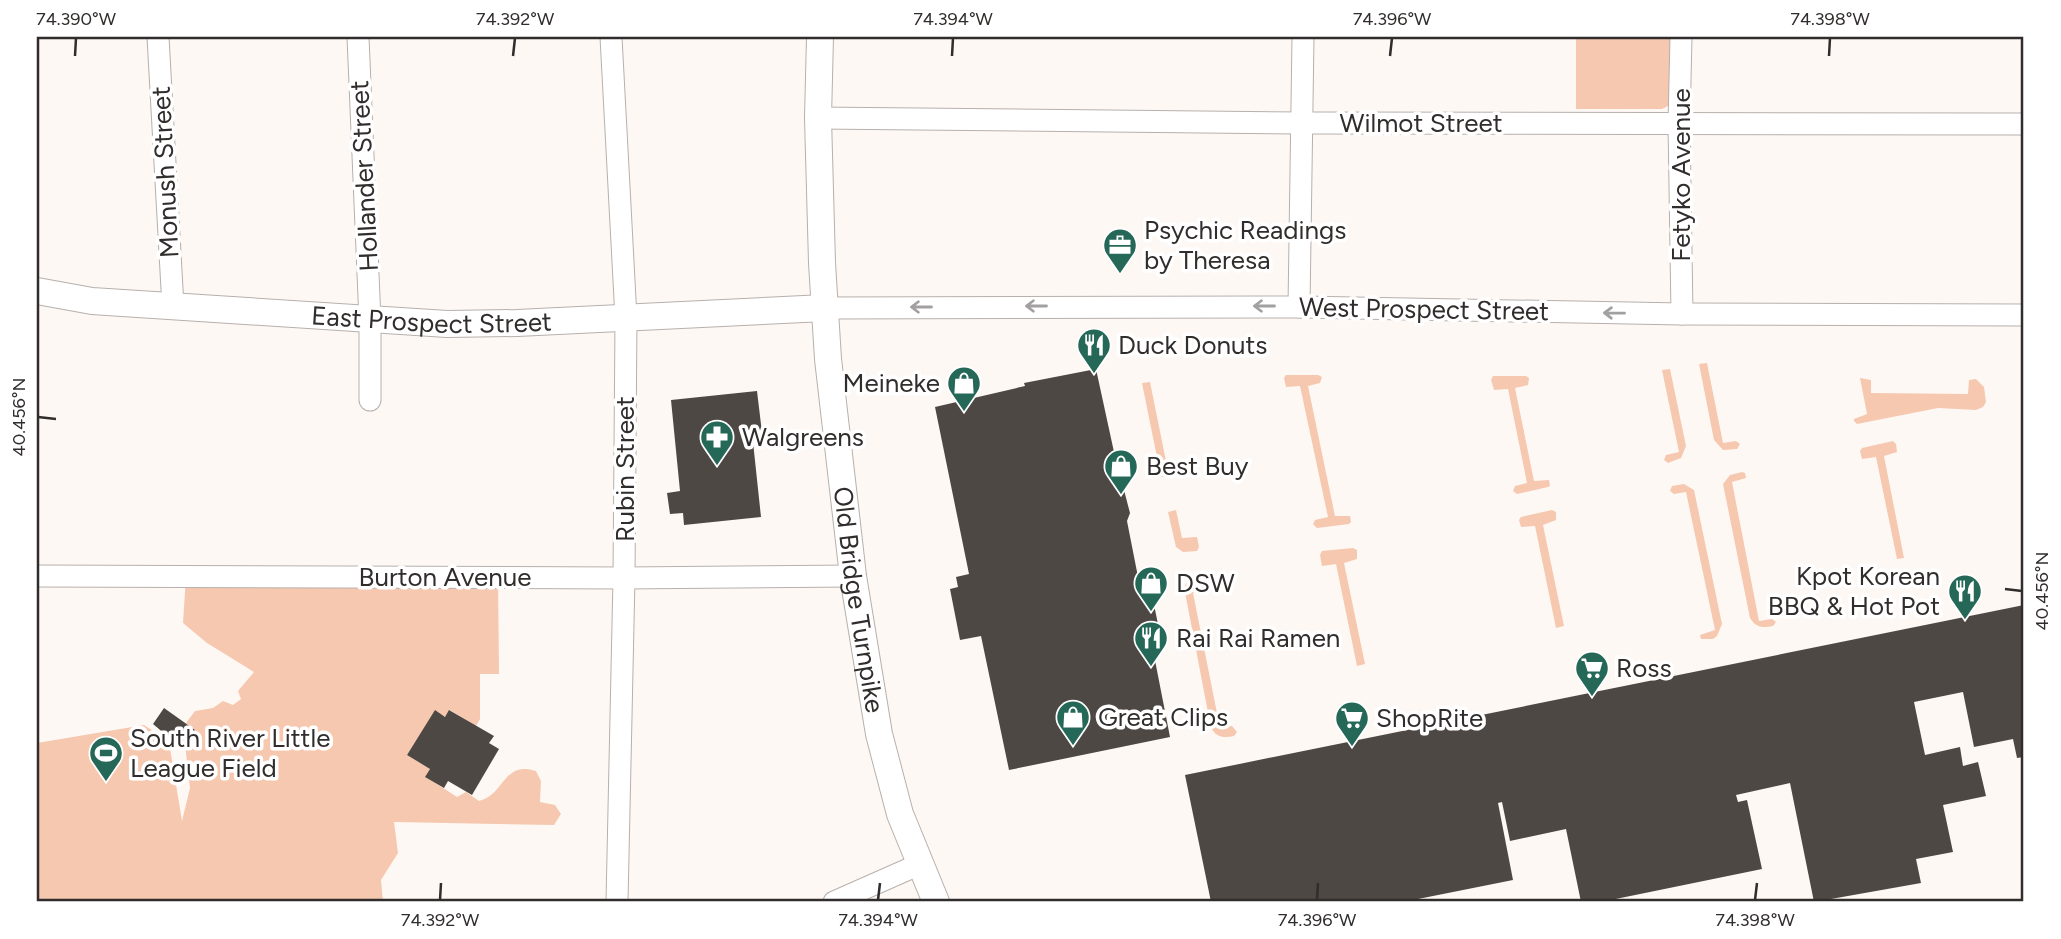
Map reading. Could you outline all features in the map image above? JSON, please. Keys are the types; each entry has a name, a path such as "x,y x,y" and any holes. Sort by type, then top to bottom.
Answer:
{"street":[{"name":"Monush Street","path":"158,37 173,307"},
{"name":"Hollander Street","path":"358,37 370,321 370,400"},
{"name":"Rubin Street","path":"611,37 626,318 617,902"},
{"name":"Old Bridge Turnpike","path":"820,37 818,118 828,359 853,576 879,734 901,814 936,902"},
{"path":"1299,306 1303,37"},
{"name":"Fetyko Avenue","path":"1681,37 1679,124 1682,314"},
{"name":"Wilmot Street","path":"818,118 2024,124"},
{"name":"East Prospect Street","path":"37,291 92,301 447,324 825,307"},
{"name":"West Prospect Street","path":"825,307 1299,306 1682,314 2024,315"},
{"name":"Burton Avenue","path":"37,576 853,576"},
{"path":"834,902 920,864"}],"shaded area":[{"path":"1576,37 1672,37 1672,104 1662,109 1576,109"},
{"path":"1707,363 1723,443 1736,441 1740,444 1737,449 1723,450 1714,440 1699,364"},
{"path":"1670,369 1686,446 1681,458 1668,463 1664,460 1666,455 1679,452 1662,370"},
{"path":"1286,375 1322,377 1320,383 1308,386 1335,516 1350,516 1349,524 1317,528 1313,524 1315,520 1328,517 1300,386 1286,387"},
{"path":"1493,376 1529,378 1528,385 1515,388 1534,481 1549,480 1550,486 1517,494 1513,491 1515,486 1527,483 1508,389 1494,390 1491,380"},
{"path":"1860,378 1871,380 1871,393 1968,394 1969,380 1976,379 1984,387 1986,402 1976,410 1938,408 1857,424 1854,419 1867,414"},
{"path":"1150,382 1169,476 1161,477 1142,383"},
{"path":"1893,441 1897,452 1884,456 1904,558 1897,559 1876,457 1862,459 1860,451 1862,448"},
{"path":"1742,472 1746,478 1732,482 1759,621 1772,619 1776,622 1773,626 1760,626 1750,618 1723,484 1730,475"},
{"path":"1684,484 1694,490 1722,624 1713,639 1701,639 1700,635 1715,630 1686,492 1674,494 1670,491 1672,486"},
{"path":"1176,510 1182,538 1197,537 1197,551 1183,552 1176,547 1168,512"},
{"path":"1552,510 1556,512 1556,520 1543,525 1564,626 1556,628 1535,526 1521,527 1519,520 1521,517"},
{"path":"1353,548 1357,550 1357,559 1344,563 1365,664 1357,666 1336,564 1322,566 1320,555 1322,551"},
{"path":"1201,575 1205,578 1207,588 1193,593 1220,728 1232,726 1237,732 1234,736 1221,736 1211,728 1184,587 1191,577"},
{"path":"186,576 498,577 499,674 480,674 480,719 476,726 450,710 445,717 435,711 407,755 430,769 426,777 457,797 466,792 479,801 488,798 517,770 536,771 541,781 540,802 555,805 561,814 554,825 394,822 398,853 381,880 383,902 37,902 37,743 144,725 169,742 182,821 190,788 185,744 195,730 186,723 195,711 213,708 223,701 233,705 241,699 238,691 254,672 207,643 183,623"}],"building":[{"path":"1096,369 1130,513 1127,521 1139,582 1149,580 1162,644 1152,645 1170,737 1009,770 981,636 960,640 950,589 958,587 956,577 969,574 935,407 1025,386 1024,383"},
{"name":"Walgreens","path":"757,391 763,441 753,442 761,517 684,525 683,513 670,514 667,493 680,491 671,400"},
{"path":"2024,605 2024,757 2017,758 2013,739 1974,747 1963,692 1914,702 1925,755 1960,747 1963,766 1978,762 1986,796 1943,805 1953,852 1916,859 1921,883 1814,902 1790,783 1736,795 1738,802 1747,800 1762,869 1601,902 1581,902 1566,829 1510,841 1502,802 1498,803 1513,880 1403,902 1211,902 1185,775"},
{"path":"164,708 195,730 185,744 166,735 153,724"},
{"path":"435,710 445,717 449,710 494,736 489,743 499,749 472,795 448,781 444,788 425,777 430,769 407,755"}],"place":[{"name":"Psychic Readings by Theresa","path":"1120,275"},
{"name":"Duck Donuts","path":"1094,375"},
{"name":"Meineke","path":"964,413"},
{"name":"Walgreens","path":"717,467"},
{"name":"Best Buy","path":"1121,496"},
{"name":"DSW","path":"1151,613"},
{"name":"Kpot Korean BBQ & Hot Pot","path":"1965,621"},
{"name":"Rai Rai Ramen","path":"1151,668"},
{"name":"Ross","path":"1592,698"},
{"name":"Great Clips","path":"1073,747"},
{"name":"ShopRite","path":"1352,748"},
{"name":"South River Little League Field","path":"106,783"}]}
